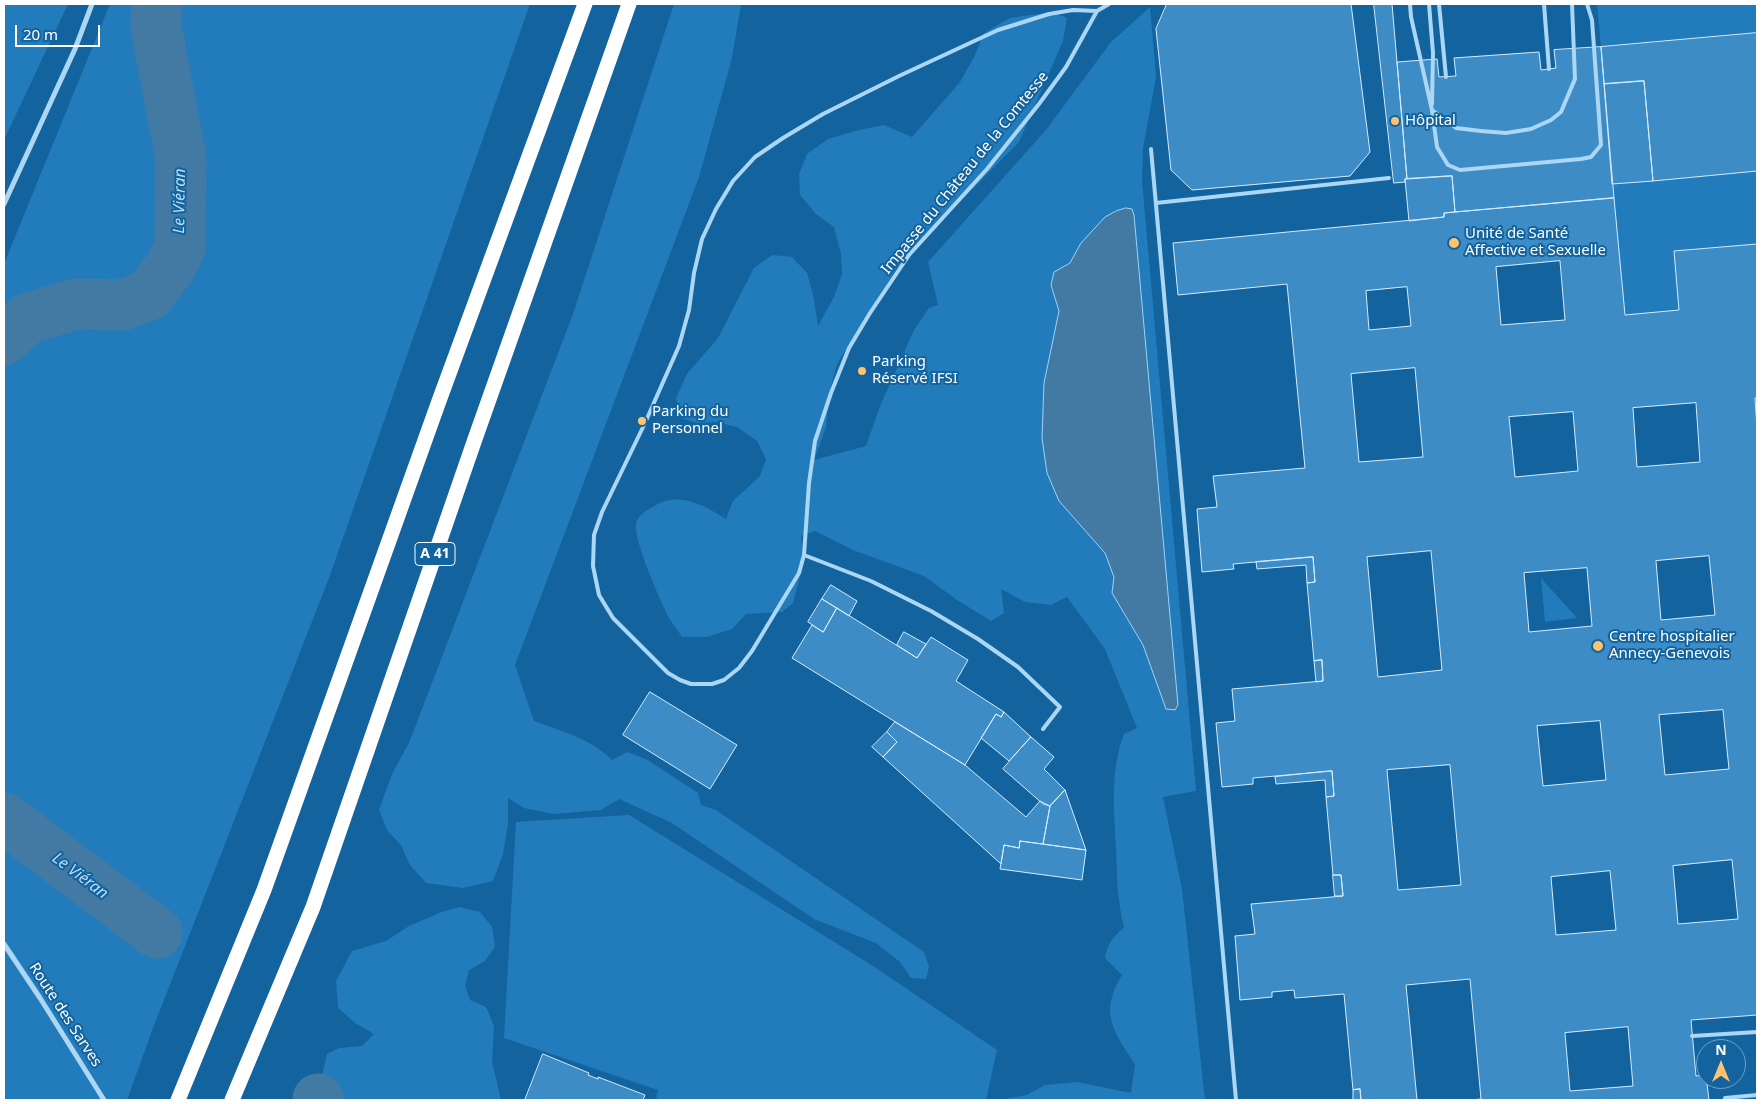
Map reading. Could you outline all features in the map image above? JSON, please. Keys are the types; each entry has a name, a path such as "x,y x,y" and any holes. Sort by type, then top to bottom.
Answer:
{"highway":[{"path":"178,1100 264,890 439,401 585,4"},
{"name":"A 41","path":"232,1100 313,907 475,439 629,4"}],"street":[{"path":"4,204 75,49 92,4"},
{"name":"Route des Sarves","path":"4,944 104,1100"}],"lane":[{"name":"Impasse du Château de la Comtesse","path":"1097,11 1073,10 1049,14 998,30 899,76 823,114 755,157 733,181 716,209 702,239 694,273 689,310 680,346 602,512 594,535 593,566 599,595 613,618 668,673 691,684 712,684 724,680 739,668 748,656 798,573 804,555 809,483 815,440 849,348 909,255 987,169 1039,104 1066,67 1097,11 1108,4"},
{"path":"1410,4 1411,17 1432,110 1436,147 1448,165 1460,170 1581,159 1591,157 1601,145 1592,20 1587,4"},
{"path":"1429,4 1433,53 1432,110"},
{"path":"1439,4 1446,77"},
{"path":"1544,4 1549,69"},
{"path":"1432,110 1456,128 1481,132 1506,133 1532,129 1551,120 1561,112 1575,79 1572,4"},
{"path":"1152,149 1236,1100"},
{"path":"1156,203 1389,178"},
{"path":"804,555 871,581 931,611 978,639 1018,667 1060,707 1043,729"},
{"path":"1692,1036 1757,1032"},
{"path":"1725,1100 1725,1098 1757,1095"}],"shaded area":[{"path":"4,4 68,4 4,140"},
{"path":"110,4 530,4 329,578 153,1028 127,1100 4,1100 4,264"},
{"path":"674,4 741,4 732,58 699,177 515,665 534,721 586,741 612,760 627,752 646,759 698,793 701,805 716,810 924,952 929,967 926,979 911,978 900,962 876,943 814,919 672,823 619,799 601,810 554,814 524,808 508,798 508,824 503,854 493,881 463,888 426,883 410,865 401,845 387,830 379,810 392,774 409,743 573,314"},
{"path":"1597,4 1757,4 1757,33 1601,47"},
{"path":"1150,7 1156,77 1143,148 1142,181 1196,791 1163,797 1182,889 1205,1100 1005,1100 1027,1095 1045,1085 1077,1082 1131,1093 1135,1064 1116,1032 1110,1015 1113,994 1122,975 1105,958 1109,944 1124,927 1118,888 1114,819 1115,776 1124,734 1137,728 1105,649 1067,597 1051,605 1025,602 1001,589 1004,613 991,621 957,600 924,576 853,550 815,531 801,536 804,561 793,603 782,612 746,614 732,629 707,637 682,637 669,618 654,585 639,544 636,524 642,514 658,504 676,500 694,502 726,519 733,501 760,476 766,459 757,441 737,427 716,422 697,423 681,418 676,398 687,374 718,338 754,268 772,255 792,257 807,273 813,294 818,326 834,297 842,274 841,254 834,227 816,214 800,195 799,174 807,154 828,139 884,125 912,137 960,82 974,57 984,33 1010,18 1052,12 1067,18 1063,41 1019,142 897,268 837,364 829,394 826,427 814,460 866,446 880,406 914,330 929,308 938,305 928,262 1046,130 1111,42"},
{"path":"1757,171 1757,244 1675,251 1679,310 1625,315 1612,184"},
{"path":"1126,208 1132,209 1134,215 1178,705 1175,710 1166,709 1143,645 1112,593 1114,577 1105,553 1059,501 1047,473 1042,438 1044,383 1059,311 1051,285 1054,272 1070,263 1081,243 1105,217"},
{"path":"1541,578 1577,618 1545,622"},
{"path":"629,815 873,966 997,1050 986,1100 656,1100 658,1090 504,1038 516,822"},
{"path":"459,907 480,912 492,927 495,947 485,961 469,970 465,986 470,1000 486,1007 494,1026 492,1062 501,1100 311,1100 319,1088 327,1054 339,1048 362,1046 374,1034 355,1023 338,1008 336,981 352,951 386,941 409,926"}],"building":[{"path":"1167,4 1351,4 1370,152 1350,176 1192,190 1171,170 1156,29"},
{"name":"Hôpital","path":"1374,4 1392,4 1407,179 1405,179 1405,182 1394,183"},
{"path":"1757,33 1757,171 1653,181 1644,81 1604,84 1601,47"},
{"path":"1601,47 1614,198 1455,212 1452,176 1407,179 1397,62 1437,59 1439,77 1456,76 1454,58 1539,52 1541,70 1556,68 1554,50"},
{"path":"1644,81 1653,181 1612,184 1604,84"},
{"path":"1452,176 1455,212 1444,213 1444,217 1409,221 1405,179"},
{"name":"Centre hospitalier Annecy-Genevois","path":"1614,198 1625,315 1679,310 1674,251 1757,244 1757,398 1755,398 1757,428 1757,1015 1691,1020 1696,1089 1708,1089 1709,1100 1471,1100 1481,1099 1470,979 1406,985 1417,1100 1361,1100 1360,1089 1353,1090 1344,994 1295,998 1294,990 1272,992 1272,997 1240,1000 1235,936 1255,934 1251,904 1343,896 1341,875 1333,875 1326,797 1334,796 1332,771 1253,778 1253,784 1222,787 1216,723 1235,721 1232,689 1323,681 1322,660 1314,661 1307,583 1315,582 1313,557 1233,564 1234,569 1202,572 1197,509 1217,507 1213,476 1305,468 1287,284 1178,295 1173,243 1444,217 1444,213","holes":["1560,261 1565,320 1501,325 1496,267","1407,287 1411,326 1369,330 1366,291","1415,368 1423,457 1359,462 1351,374","1696,403 1700,462 1637,467 1633,408","1573,412 1578,471 1515,477 1509,417","1431,551 1442,670 1378,677 1367,557","1709,556 1715,615 1661,620 1656,561","1587,568 1592,626 1529,632 1524,573","1723,710 1729,769 1665,775 1659,715","1600,721 1606,780 1543,786 1537,726","1450,765 1461,885 1398,890 1387,770","1732,860 1738,919 1678,924 1673,866","1610,871 1616,930 1556,935 1551,877","1628,1027 1633,1086 1570,1091 1565,1033"]},
{"path":"1313,557 1315,582 1307,583 1306,565 1257,569 1256,562"},
{"path":"831,585 857,601 849,616 822,599"},
{"path":"822,599 837,608 823,632 808,622"},
{"path":"837,608 917,658 931,637 968,660 956,681 1004,712 1001,717 996,714 965,765 792,658 812,625 823,632"},
{"path":"904,632 926,644 917,658 897,645"},
{"path":"1322,660 1323,681 1316,682 1314,661"},
{"path":"650,692 737,745 710,789 623,735"},
{"path":"1004,712 1031,737 1009,761 981,738 996,714 1001,717"},
{"path":"895,722 965,765 1026,817 1040,801 1050,806 1043,844 1020,841 1019,848 1004,845 1001,864 883,757 897,742 887,732"},
{"path":"887,732 897,742 883,757 872,747"},
{"path":"1031,737 1054,757 1044,769 1065,790 1050,806 1043,804 1003,769"},
{"path":"1332,771 1334,796 1326,797 1325,780 1276,784 1275,777"},
{"path":"1065,790 1086,850 1043,844 1050,806"},
{"path":"1020,841 1086,850 1082,880 1000,869 1004,845 1019,848"},
{"path":"1333,875 1341,875 1343,896 1335,896"},
{"path":"543,1054 589,1073 588,1075 645,1095 643,1100 525,1100"},
{"path":"1360,1089 1361,1100 1353,1100 1353,1090"}],"waterway":[{"name":"Le Viéran","path":"4,340 28,318 76,304 123,305 149,295 171,266 180,247 181,158 156,27 157,4"},
{"name":"Le Viéran","path":"4,818 157,933"}],"place":[{"name":"Hôpital","path":"1395,121"},
{"name":"Unité de Santé Affective et Sexuelle","path":"1454,243"},
{"name":"Parking Réservé IFSI","path":"862,371"},
{"name":"Parking du Personnel","path":"642,421"},
{"name":"Centre hospitalier Annecy-Genevois","path":"1598,646"}]}
